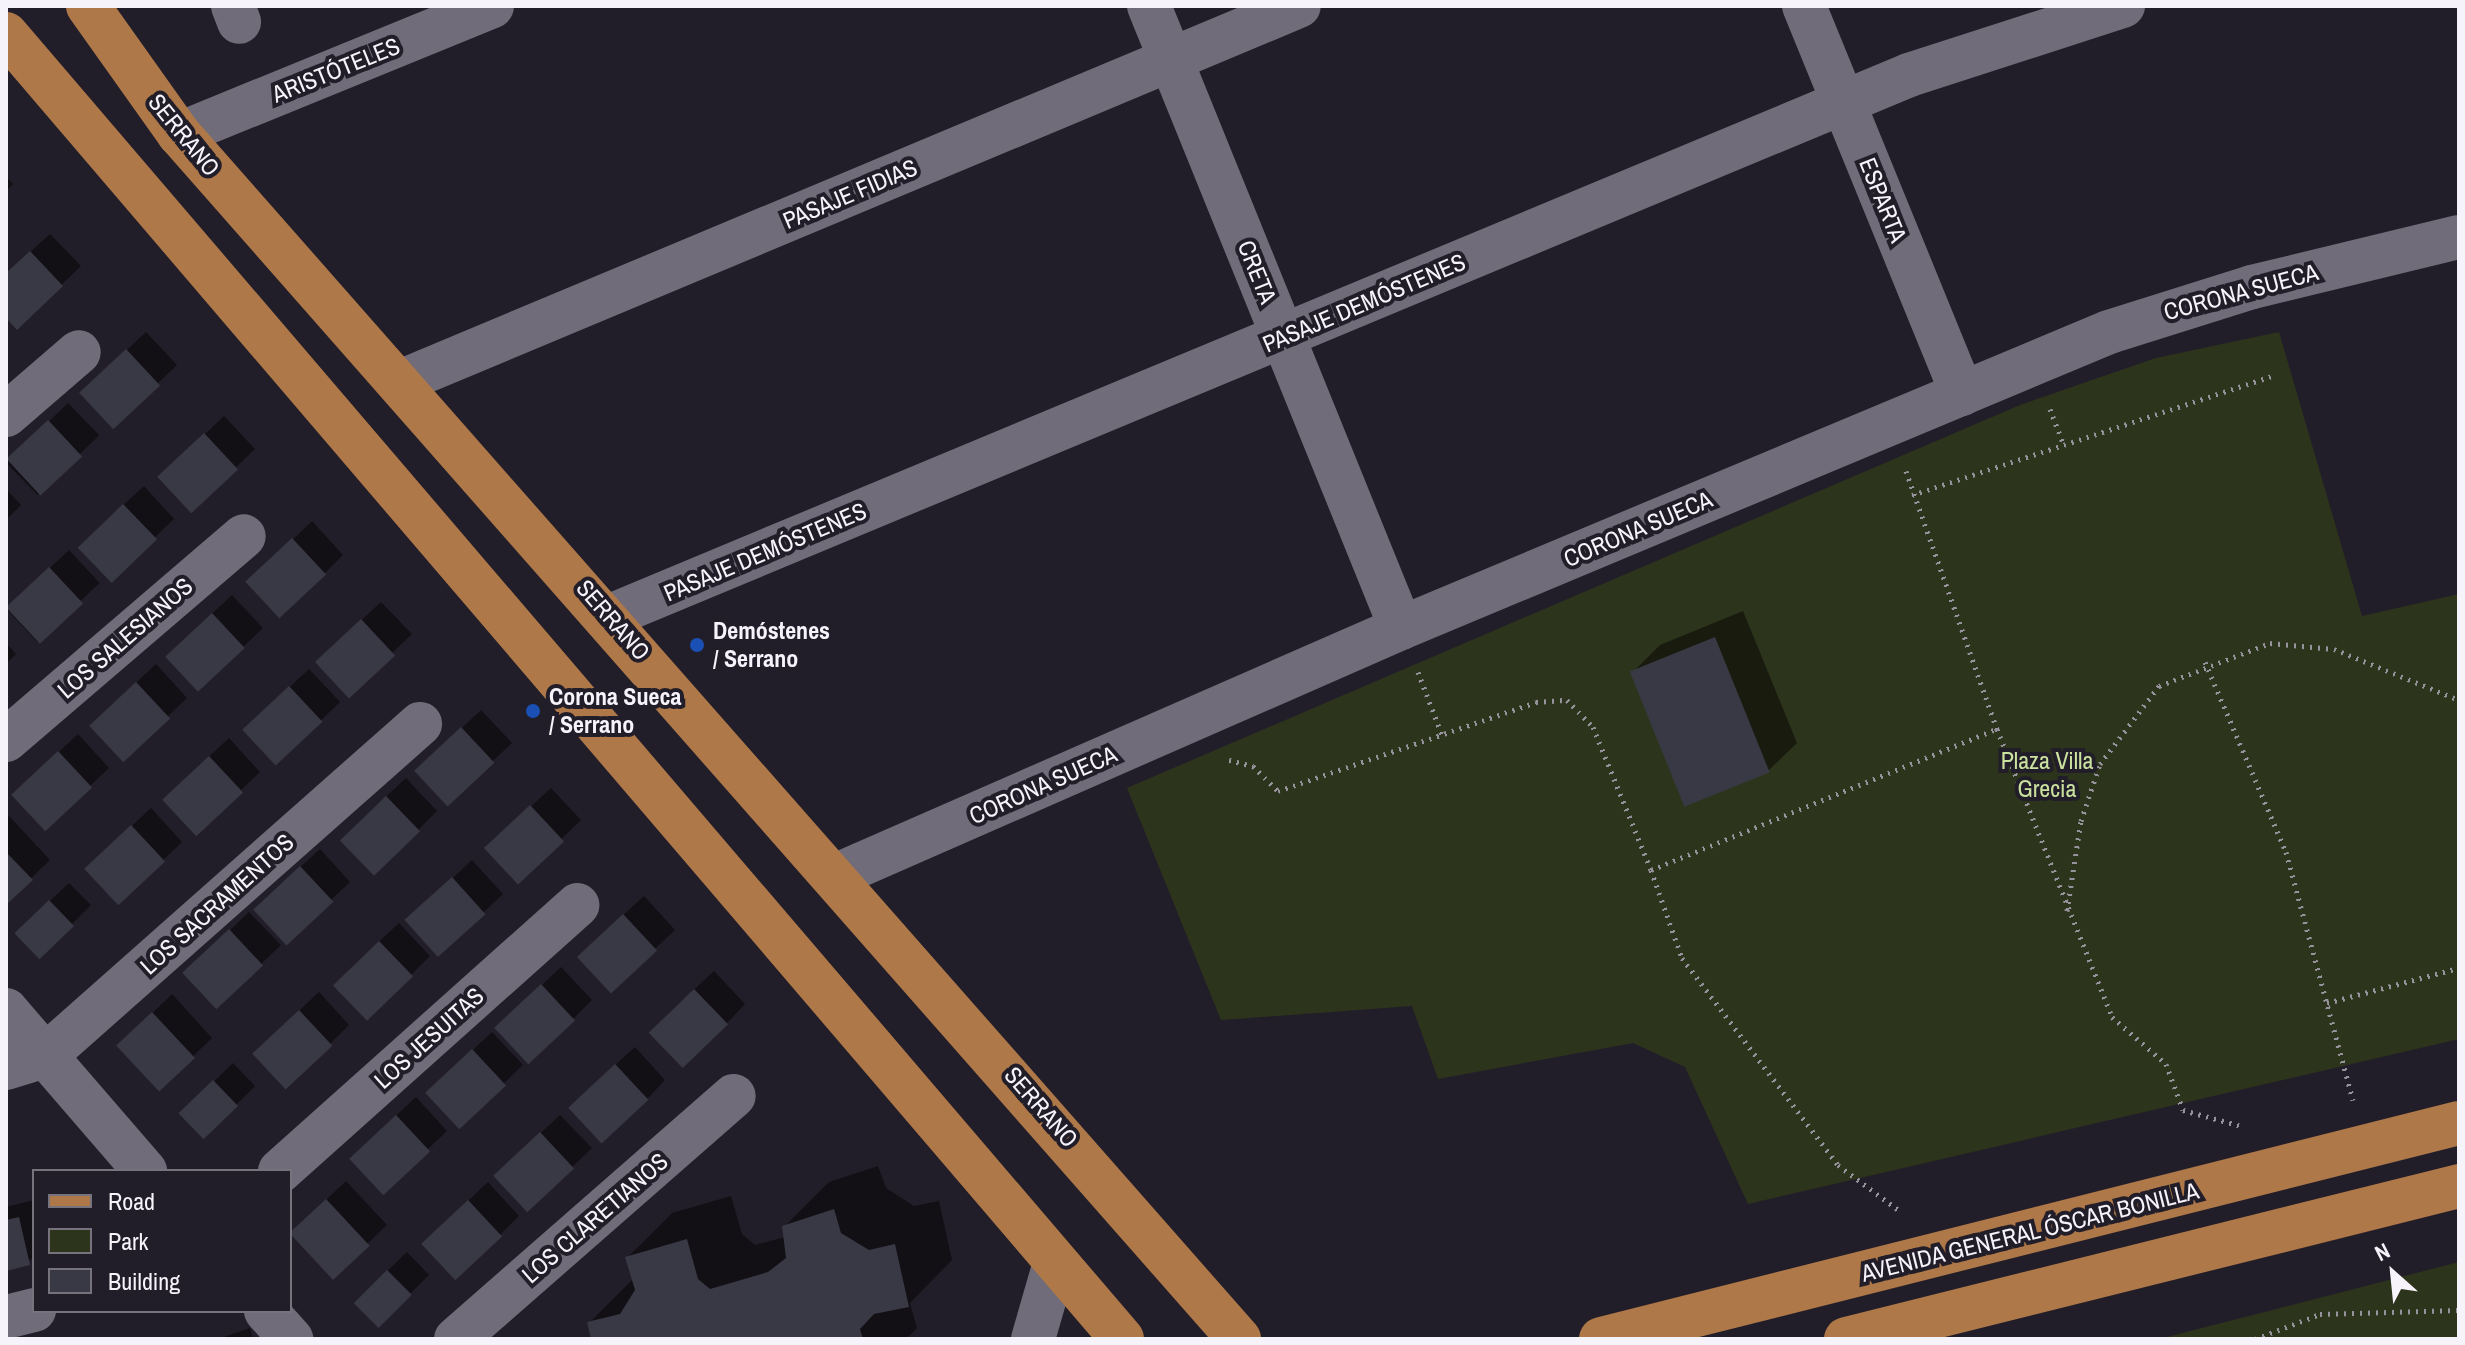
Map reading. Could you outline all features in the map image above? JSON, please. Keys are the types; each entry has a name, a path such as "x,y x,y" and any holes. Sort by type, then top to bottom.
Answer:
{"main road":[{"name":"SERRANO","path":"88,6 179,134 610,616 1239,1339"},
{"path":"6,34 1122,1339"},
{"name":"AVENIDA GENERAL ÓSCAR BONILLA","path":"1601,1339 2459,1123"},
{"path":"1846,1339 2459,1186"}],"street":[{"name":"ARISTÓTELES","path":"179,134 492,6"},
{"name":"CRETA","path":"1149,6 1401,628"},
{"name":"PASAJE FIDIAS","path":"402,381 1299,6"},
{"name":"ESPARTA","path":"1804,6 1962,394"},
{"name":"PASAJE DEMÓSTENES","path":"610,616 1843,103 1967,54 2123,6"},
{"name":"CORONA SUECA","path":"837,875 1401,628 2169,310 2459,237"},
{"path":"6,415 79,352"},
{"name":"LOS SALESIANOS","path":"6,740 244,536"},
{"name":"LOS SACRAMENTOS","path":"26,1062 420,724"},
{"name":"LOS JESUITAS","path":"282,1169 577,905"},
{"path":"6,1010 26,1062 143,1169"},
{"name":"LOS CLARETIANOS","path":"456,1339 734,1096"},
{"path":"1033,1339 1055,1263"},
{"path":"6,1317 32,1310"},
{"path":"268,1313 291,1339"}],"path":[{"path":"1912,495 2271,376"},
{"path":"1895,422 1912,495 1997,729 2067,912 2112,1017 2161,1057 2183,1110 2281,1139 2295,1166"},
{"path":"1401,628 1442,735"},
{"path":"2067,912 2081,821 2100,764 2159,686 2205,662 2270,643 2334,649 2459,700"},
{"path":"2205,662 2286,852 2366,1147"},
{"path":"1278,791 1544,700 1567,700 1593,727 1651,870 1682,958 1838,1165 1902,1214 1922,1259"},
{"path":"1651,870 1997,729"},
{"path":"2327,1003 2459,968"},
{"path":"2255,1339 2320,1314 2459,1310"}],"green space":[{"name":"Plaza Villa Grecia","path":"2279,332 2362,616 2459,594 2459,1039 1748,1204 1685,1067 1633,1043 1438,1079 1412,1006 1221,1020 1127,788 2020,405 2156,358"},
{"path":"2459,1262 2459,1339 2159,1339"}],"building":[{"path":"30,251 63,286 17,330 6,318 6,273"},
{"path":"126,349 160,386 113,429 79,393"},
{"path":"48,420 82,457 40,495 6,459"},
{"path":"204,433 238,470 191,513 157,477"},
{"path":"123,504 157,539 112,583 78,548"},
{"path":"292,538 326,575 279,618 245,582"},
{"path":"49,567 83,604 40,644 6,607"},
{"path":"212,613 245,648 198,692 165,657"},
{"path":"361,619 395,656 349,699 315,662"},
{"path":"1715,637 1770,772 1684,807 1630,671"},
{"path":"136,682 170,719 123,762 89,726"},
{"path":"289,686 322,722 276,765 242,730"},
{"path":"461,727 494,763 448,806 414,771"},
{"path":"58,751 92,788 45,831 11,795"},
{"path":"209,756 243,793 196,836 162,800"},
{"path":"386,796 420,831 374,876 340,840"},
{"path":"530,805 564,842 518,885 484,848"},
{"path":"131,825 165,862 118,905 84,869"},
{"path":"6,852 33,880 6,905"},
{"path":"300,866 333,902 287,945 253,910"},
{"path":"452,877 485,914 438,957 404,920"},
{"path":"49,900 74,926 39,959 14,933"},
{"path":"623,914 657,951 611,994 577,957"},
{"path":"229,929 263,966 216,1009 182,973"},
{"path":"379,941 413,976 367,1021 333,985"},
{"path":"541,984 575,1021 528,1064 494,1028"},
{"path":"694,989 728,1024 683,1068 649,1033"},
{"path":"299,1010 332,1046 286,1089 252,1054"},
{"path":"152,1012 195,1058 159,1091 116,1045"},
{"path":"472,1049 506,1086 459,1129 425,1093"},
{"path":"615,1064 648,1100 602,1143 568,1108"},
{"path":"213,1080 238,1106 203,1139 178,1113"},
{"path":"396,1115 430,1152 383,1195 349,1159"},
{"path":"540,1132 574,1169 527,1212 493,1176"},
{"path":"326,1199 370,1246 333,1280 292,1236 292,1231"},
{"path":"468,1200 502,1237 455,1280 421,1244"},
{"path":"834,1209 841,1233 869,1250 895,1244 909,1307 874,1314 860,1329 863,1339 591,1339 587,1322 620,1314 635,1290 625,1257 687,1239 698,1279 710,1289 768,1272 786,1258 782,1226"},
{"path":"19,1217 30,1265 6,1271 6,1220"},
{"path":"387,1270 412,1295 379,1328 354,1303"}],"place":[{"name":"Demóstenes / Serrano","path":"697,645"},
{"name":"Corona Sueca / Serrano","path":"533,711"}]}
